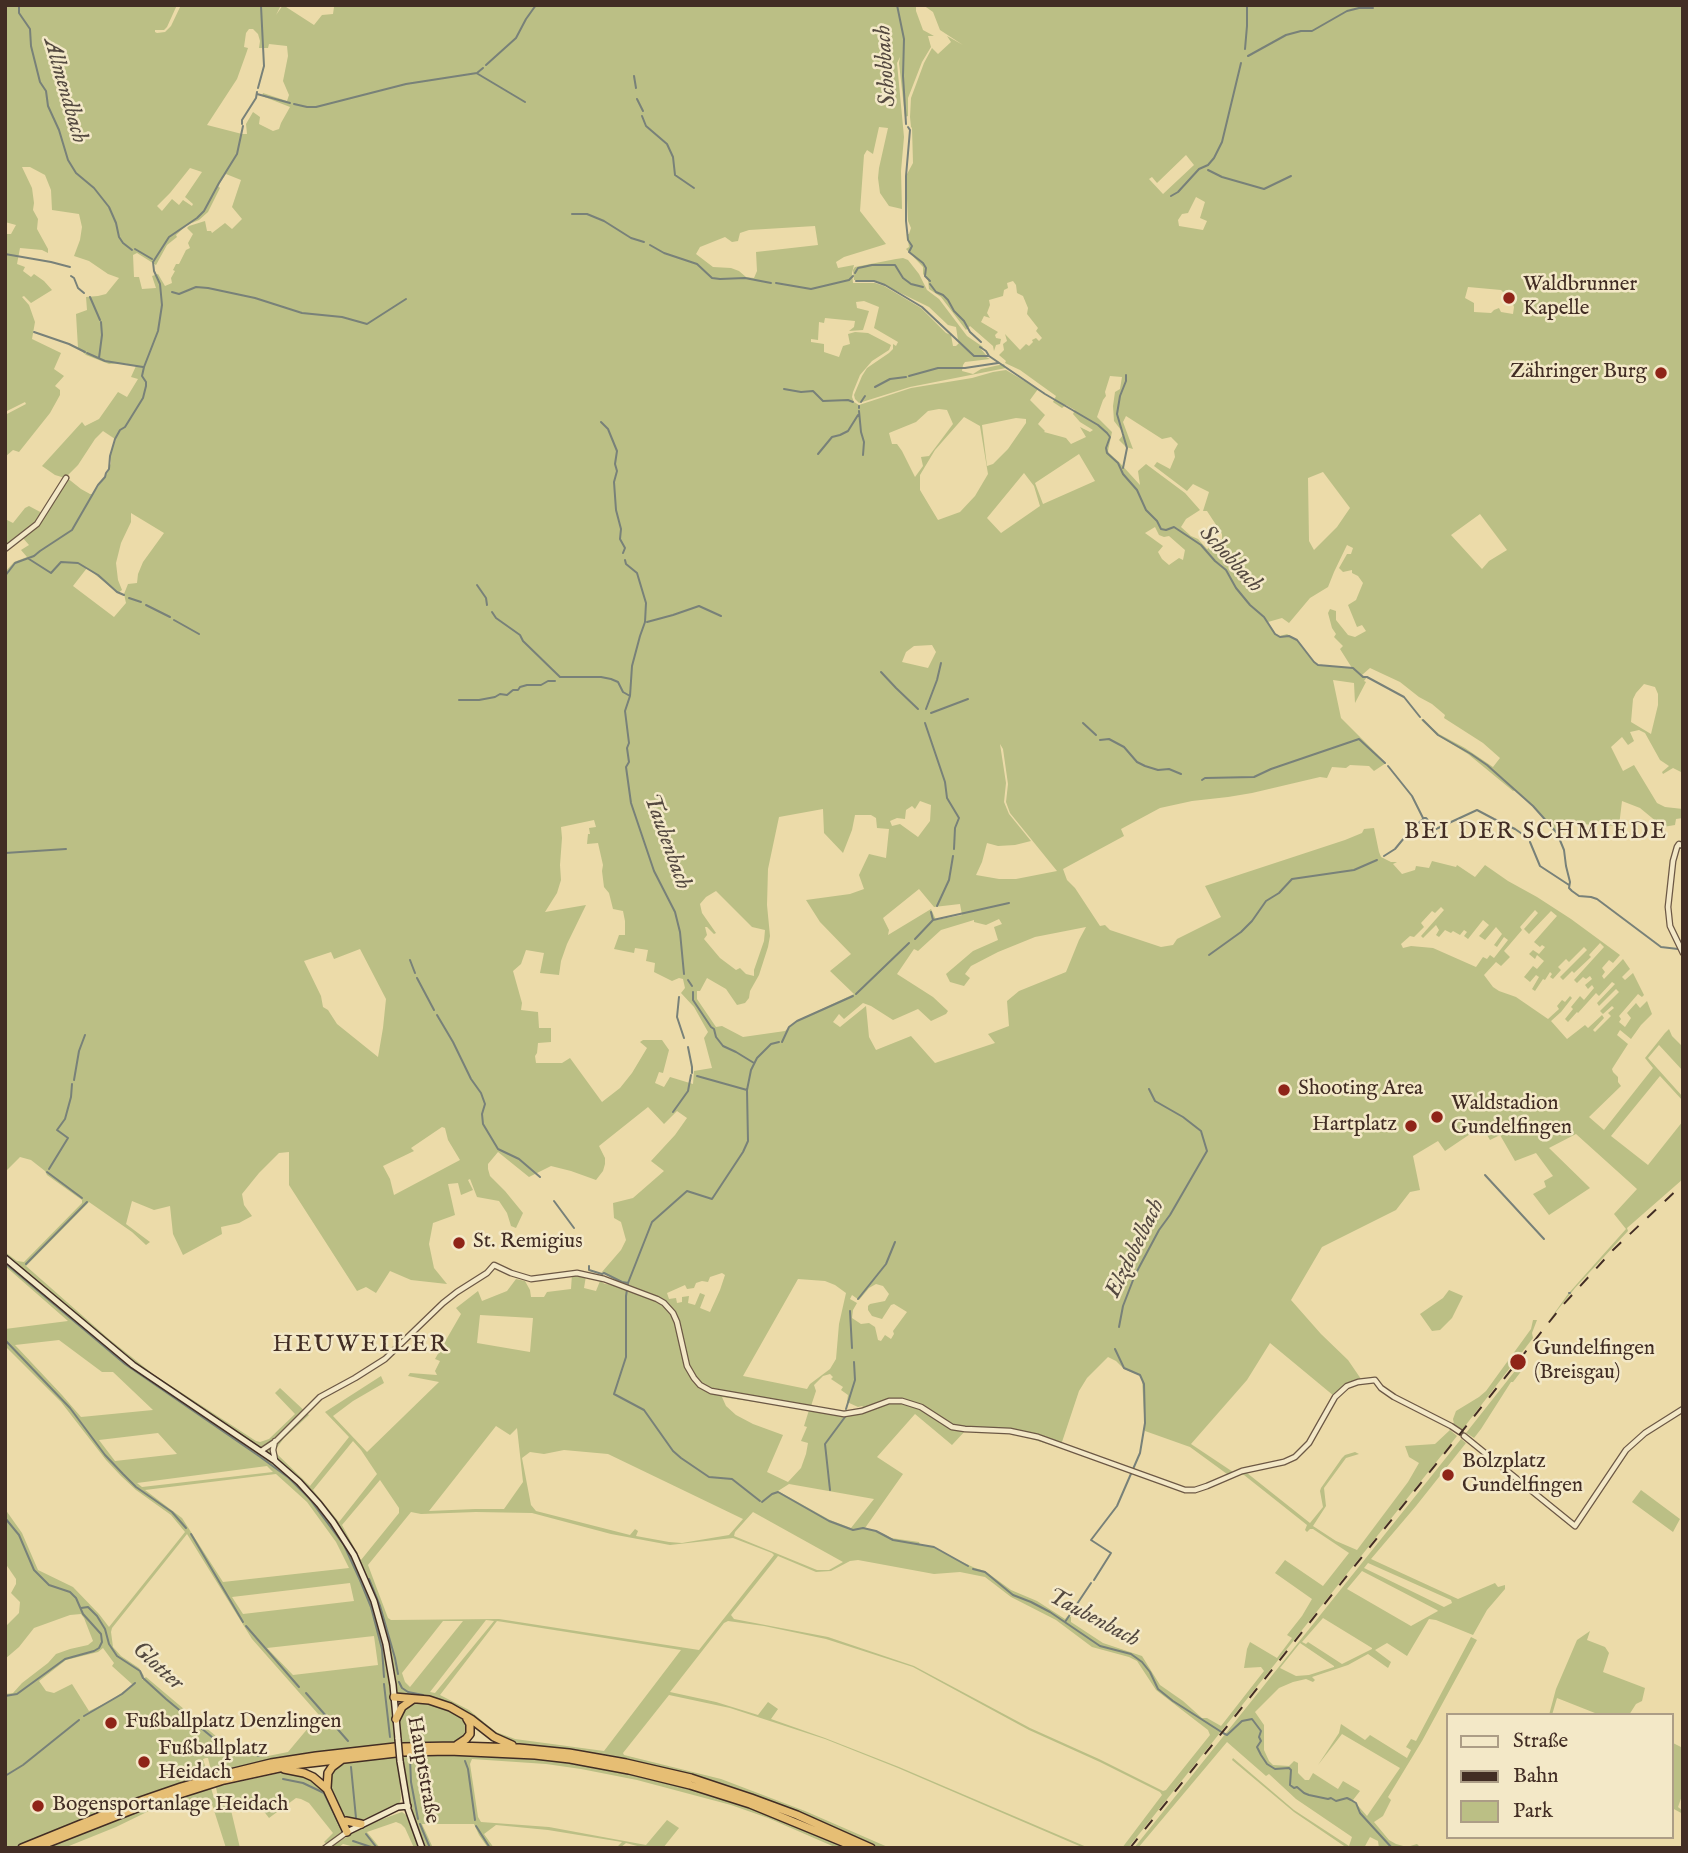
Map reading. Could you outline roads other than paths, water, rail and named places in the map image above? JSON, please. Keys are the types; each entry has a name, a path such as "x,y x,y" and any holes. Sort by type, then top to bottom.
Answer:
{"highway":[{"path":"394,1700 437,1702 456,1709 494,1737 519,1748"},
{"path":"396,1718 402,1707 410,1702"},
{"path":"456,1746 470,1734 470,1724 465,1715"},
{"path":"22,1848 181,1787 271,1763 316,1756 456,1746 519,1748 600,1758 691,1778 797,1815 872,1848"},
{"path":"35,1848 114,1816 224,1780 276,1768 399,1750 535,1755 629,1770 690,1784 750,1804 857,1848"},
{"path":"327,1789 328,1773 346,1757"},
{"path":"276,1768 304,1773 327,1789 349,1831"},
{"path":"344,1819 361,1824"}],"main road":[{"name":"Hauptstraße","path":"5,1258 133,1365 275,1461 312,1496 333,1522 354,1555 374,1601 386,1644 404,1788 411,1819 422,1848"},
{"path":"390,1812 401,1803 404,1788"},
{"path":"398,1807 408,1807"},
{"path":"349,1831 390,1812 408,1807"}],"street":[{"path":"5,549 37,524 66,478"},
{"path":"1681,845 1672,869 1668,907 1670,926 1682,951"},
{"path":"262,1452 275,1443 314,1402 385,1359 443,1303 487,1273 494,1265 527,1279 577,1273 604,1279 657,1298 669,1308 677,1322 690,1372 697,1383 711,1391 844,1414 862,1411 889,1401 902,1401 921,1407 952,1426 1010,1431 1038,1437 1185,1490 1195,1490 1242,1471 1295,1457 1309,1443 1338,1394 1347,1386 1375,1380 1394,1397 1454,1428 1575,1526 1630,1445 1683,1409"},
{"path":"275,1443 275,1461"},
{"path":"325,1848 349,1831"}],"waterway":[{"name":"Allmendbach","path":"19,5 19,13 30,29 31,46 40,82 46,91 48,106 68,160 76,173 94,188 109,207 119,237 132,250"},
{"path":"486,65 516,38 536,5"},
{"name":"Schobbach","path":"897,5 904,39 906,124"},
{"path":"1245,49 1247,5"},
{"path":"258,88 264,66 261,6"},
{"path":"1248,56 1286,35 1312,31 1347,11 1373,8"},
{"path":"1171,196 1214,158 1222,142 1241,63"},
{"path":"294,104 316,107 406,84 477,73 483,68"},
{"path":"478,74 525,102"},
{"path":"634,76 636,88"},
{"path":"242,124 257,92"},
{"path":"257,94 290,103"},
{"path":"637,99 643,111"},
{"path":"642,116 646,126 667,144 673,157 675,175 694,188"},
{"path":"5,576 15,563 34,556 72,530 105,477 115,439 143,398 146,386 142,376 158,331 162,305 160,284 153,262 169,237 204,211 237,154 243,126"},
{"name":"Schobbach","path":"908,127 906,221 908,240 912,246 909,252 923,263 926,268 925,276 930,281"},
{"path":"1208,170 1222,177 1264,189 1291,176"},
{"path":"572,214 587,214 631,238 644,242"},
{"path":"650,245 664,253 697,264 712,278 745,278 771,283"},
{"name":"Allmendbach","path":"135,249 152,259"},
{"path":"5,254 70,267"},
{"path":"855,273 858,268 872,265 895,265 903,278 911,284 923,287"},
{"path":"71,276 84,293"},
{"path":"776,283 811,289 849,280 853,276"},
{"path":"856,281 874,281 885,285 922,307 974,356 988,356"},
{"name":"Schobbach","path":"930,284 948,300 970,332 981,342"},
{"path":"172,292 179,294 196,287 208,288 255,298 302,313 342,317 367,324 406,299"},
{"path":"90,297 100,320"},
{"path":"99,358 101,322"},
{"path":"34,332 85,352"},
{"name":"Schobbach","path":"980,347 1045,394 1107,433 1110,437 1107,453 1118,463 1123,474 1137,490 1146,510 1161,529 1174,527 1201,545 1226,570 1236,588 1264,617 1275,634 1297,640 1318,665 1353,668 1363,677 1404,697 1420,717"},
{"path":"87,353 105,361 143,367"},
{"path":"909,376 938,368 965,368 998,363"},
{"path":"1123,468 1127,448 1117,414 1126,375"},
{"path":"875,387 890,379 906,377"},
{"path":"784,389 813,391 823,401 853,402"},
{"path":"861,402 865,396"},
{"path":"859,411 864,442 863,455"},
{"path":"818,454 832,437 848,431 858,415"},
{"name":"Taubenbach","path":"601,422 608,429 617,451 614,482 620,539 625,548 623,553"},
{"path":"29,559 51,573 61,562 78,563 124,595"},
{"name":"Taubenbach","path":"625,560 637,573 646,603 645,622 632,666 630,696 625,711 629,743 629,762 626,767 631,803 654,871 675,912 684,974"},
{"path":"477,585 486,598 487,605"},
{"path":"129,598 141,602"},
{"path":"146,605 170,617"},
{"path":"647,622 699,606 721,616"},
{"path":"492,612 520,635 560,677 611,679 618,682 623,692 630,696"},
{"path":"174,620 199,634"},
{"path":"926,709 941,663"},
{"path":"881,672 918,709"},
{"path":"459,700 507,695 520,687 555,681"},
{"path":"931,713 968,699"},
{"name":"Schobbach","path":"1423,720 1438,735 1487,765 1533,806 1557,833 1564,850 1569,888 1572,891 1579,896 1597,899 1661,947 1678,949"},
{"path":"925,723 945,782 947,798 959,818 955,828 954,849"},
{"path":"1083,723 1096,735"},
{"path":"1100,740 1109,739 1124,747 1137,762 1145,766 1158,770 1169,769 1181,774"},
{"path":"1202,780 1254,777 1359,739 1385,763"},
{"path":"1388,766 1412,796 1423,818 1436,829 1477,810 1528,838"},
{"path":"1384,856 1395,849 1423,819"},
{"path":"1530,842 1540,866 1569,885"},
{"path":"5,853 66,849"},
{"path":"937,906 949,880 953,856"},
{"path":"1209,955 1241,932 1266,901 1279,893 1292,879 1354,870 1377,860"},
{"path":"933,920 1009,903"},
{"path":"915,939 933,920 931,912"},
{"path":"856,994 909,943"},
{"path":"410,960 415,973"},
{"path":"417,978 434,1010"},
{"path":"688,980 692,986"},
{"path":"693,992 693,1000 723,1046 754,1063"},
{"path":"782,1042 789,1027 797,1021 853,996"},
{"name":"Taubenbach","path":"679,997 677,1017 684,1038"},
{"path":"437,1015 481,1093 485,1104 483,1124 498,1149 519,1159 540,1177"},
{"path":"74,1080 85,1035"},
{"path":"747,1090 751,1070 757,1058 771,1044 779,1042"},
{"name":"Taubenbach","path":"688,1047 692,1073"},
{"path":"673,1112 688,1091 691,1075"},
{"name":"Taubenbach","path":"697,1076 747,1090 748,1141 712,1199 687,1191 652,1222 628,1283 626,1357 614,1394 644,1410 681,1458 709,1477 732,1479 760,1501"},
{"path":"49,1169 68,1138 57,1130 65,1119 72,1084"},
{"name":"Elzdobelbach","path":"1119,1327 1123,1306 1135,1275 1207,1151 1201,1131 1155,1101 1149,1089"},
{"path":"47,1172 82,1198"},
{"path":"1485,1175 1544,1239"},
{"path":"554,1201 574,1228"},
{"path":"26,1264 87,1202"},
{"path":"858,1299 886,1264 895,1242"},
{"path":"5,1263 125,1364 259,1456 289,1478 309,1498 344,1545 360,1580 371,1607 382,1649 384,1677"},
{"path":"589,1266 589,1270 628,1283"},
{"path":"850,1311 852,1348"},
{"path":"5,1340 70,1408 105,1455 123,1474 136,1487 172,1512 186,1528"},
{"name":"Elzdobelbach","path":"1094,1580 1111,1553 1091,1540 1117,1506 1140,1453 1145,1423 1144,1384 1140,1375 1124,1368 1115,1349"},
{"path":"846,1409 855,1380 854,1362"},
{"path":"830,1490 825,1444 845,1417"},
{"name":"Taubenbach","path":"762,1502 778,1492 829,1521 853,1530 863,1528 876,1531 893,1540 934,1547 968,1566"},
{"path":"5,1518 19,1535 34,1570 49,1585 70,1592 76,1598 83,1614 101,1634 102,1642 94,1651 65,1659 17,1694 5,1696"},
{"path":"191,1534 243,1622"},
{"name":"Taubenbach","path":"973,1569 985,1572 1013,1595 1050,1612 1100,1646 1131,1654 1150,1672 1158,1689 1223,1733 1227,1735 1242,1721 1252,1719 1261,1731 1261,1741 1257,1747 1267,1764 1275,1769 1289,1768 1290,1785 1304,1793 1336,1801 1347,1798 1356,1803 1360,1813 1392,1848"},
{"path":"369,1579 380,1606 398,1674"},
{"name":"Elzdobelbach","path":"1065,1622 1091,1583"},
{"name":"Glotter","path":"81,1608 88,1607 97,1616 117,1656 140,1671 143,1678 166,1699 224,1747 234,1753 253,1753 259,1756"},
{"path":"246,1626 299,1687"},
{"path":"399,1682 408,1692 423,1695"},
{"path":"84,1716 122,1694 135,1683"},
{"path":"384,1684 390,1737"},
{"path":"306,1693 348,1741"},
{"path":"5,1776 79,1720"},
{"path":"410,1759 418,1819"},
{"path":"465,1761 475,1820"},
{"path":"351,1767 356,1818"},
{"name":"Glotter","path":"283,1779 303,1783 324,1793 341,1828"},
{"path":"420,1824 430,1848"},
{"path":"476,1826 490,1848"},
{"path":"366,1834 377,1848"},
{"name":"Glotter","path":"353,1841 374,1848"}],"railway":[{"path":"1130,1848 1562,1306 1613,1250 1683,1184"}],"place":[{"name":"Waldbrunner Kapelle","path":"1509,298"},
{"name":"Zähringer Burg","path":"1661,373"},
{"name":"Shooting Area","path":"1284,1090"},
{"name":"Waldstadion Gundelfingen","path":"1437,1117"},
{"name":"Hartplatz","path":"1411,1126"},
{"name":"St. Remigius","path":"459,1243"},
{"name":"Gundelfingen (Breisgau)","path":"1518,1362"},
{"name":"Bolzplatz Gundelfingen","path":"1448,1475"},
{"name":"Fußballplatz Denzlingen","path":"111,1723"},
{"name":"Fußballplatz Heidach","path":"144,1762"},
{"name":"Bogensportanlage Heidach","path":"38,1806"}],"district":[{"name":"BEI DER SCHMIEDE","path":"1536,833"},
{"name":"HEUWEILER","path":"361,1346"}]}
